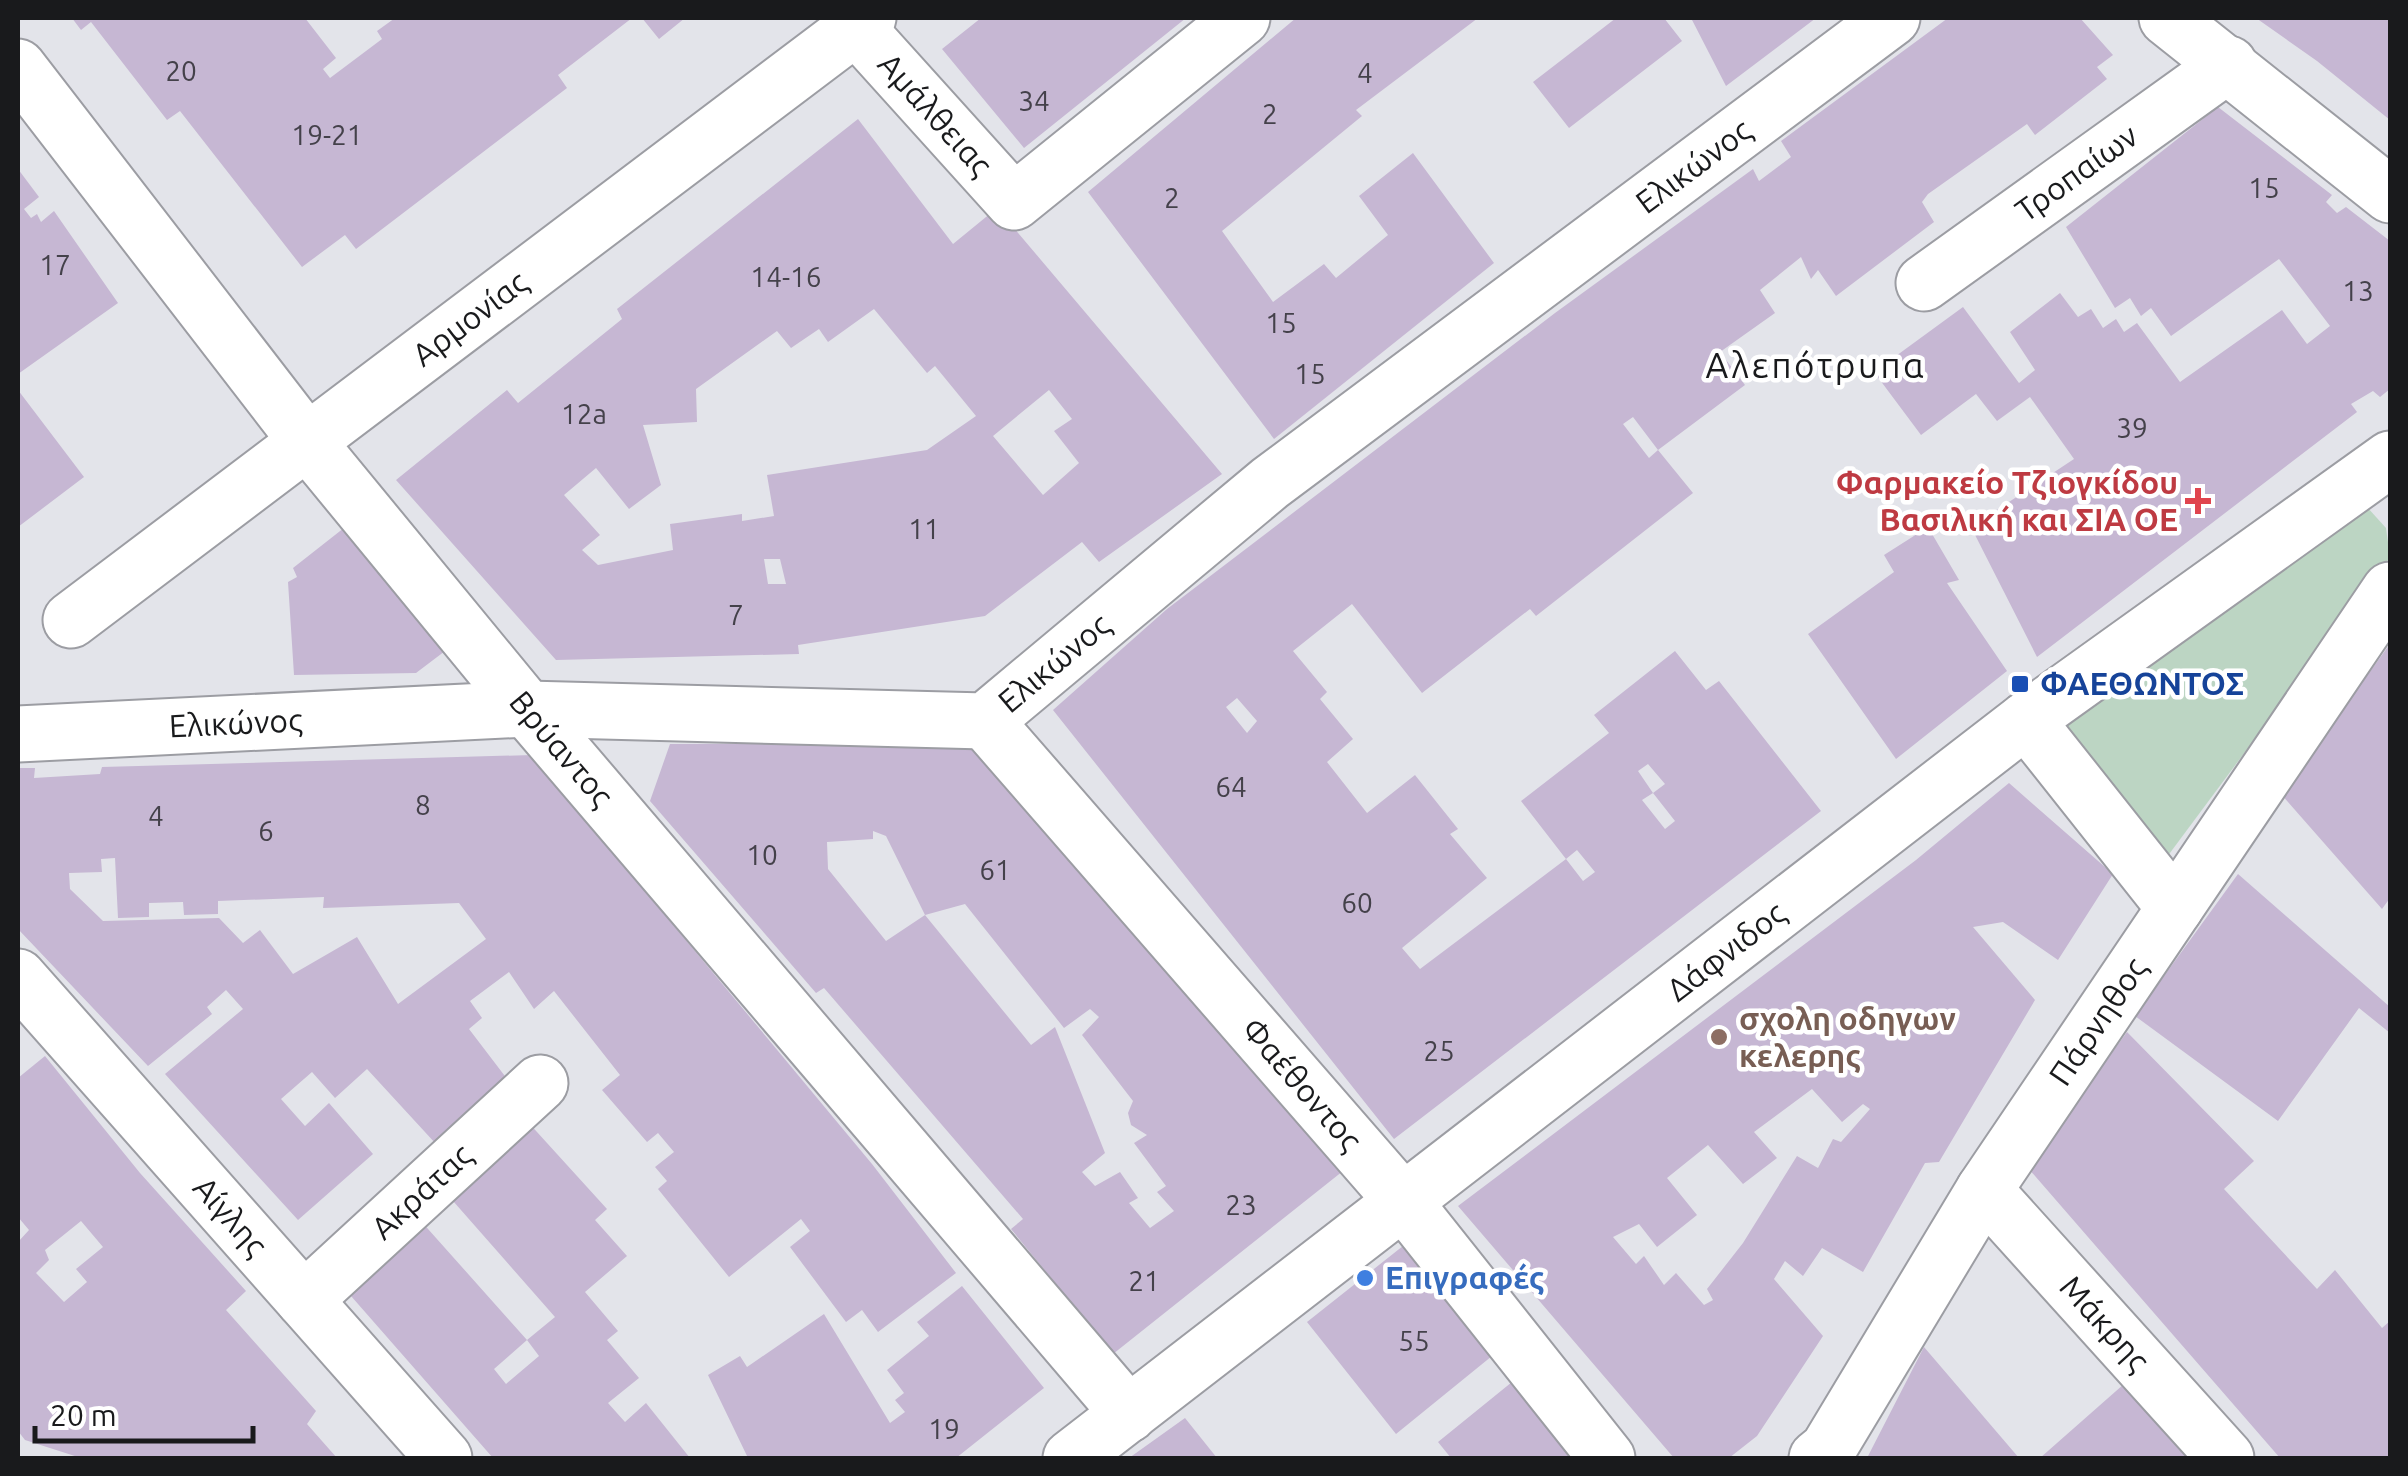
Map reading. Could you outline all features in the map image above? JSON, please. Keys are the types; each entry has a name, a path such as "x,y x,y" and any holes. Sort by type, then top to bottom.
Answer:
{"street":[{"name":"Αμάλθειας","path":"862,22 1014,202 1242,18"},
{"name":"Ελικώνος","path":"18,734 527,709 984,721 1270,483 1892,18"},
{"path":"2167,18 2390,195"},
{"name":"Αρμονίας","path":"71,620 304,439 862,22"},
{"name":"Τροπαίων","path":"1924,283 2229,64"},
{"name":"Βρύαντος","path":"18,66 304,439 527,709 1129,1414"},
{"name":"Δάφνιδος","path":"1071,1458 2026,720 2390,459"},
{"name":"Πάρνηθος","path":"1817,1458 1828,1449 1984,1190 2390,590"},
{"path":"2026,720 2175,908"},
{"name":"Φαέθοντος","path":"984,721 1402,1200 1607,1458"},
{"name":"Αίγλης","path":"27,1007 304,1300 444,1458"},
{"name":"Ακράτας","path":"304,1300 540,1082"},
{"name":"Μάκρης","path":"1984,1190 2226,1458"}],"green space":[{"path":"2367,507 2386,528 2390,557 2161,865 2056,731"}],"building":[{"path":"72,18 305,18 336,58 323,69 330,78 382,39 377,31 395,18 632,18 558,75 567,88 356,249 345,235 302,267 180,111 167,120 91,22 81,30"},
{"path":"642,18 685,18 659,39"},
{"path":"981,18 1186,18 1024,148 942,49"},
{"path":"1296,18 1478,18 1356,110 1362,116 1222,231 1273,302 1324,264 1336,278 1388,235 1359,196 1413,153 1494,263 1274,439 1088,192"},
{"path":"1616,18 1664,18 1682,41 1569,128 1533,82"},
{"path":"1691,18 1816,18 1726,86"},
{"path":"1948,18 2080,18 2113,55 2097,67 2107,79 2035,135 2027,124 1928,194 1922,202 1934,222 1836,296 1818,270 1811,279 1801,257 1760,290 1775,313 1720,352 1745,385 1658,450 1693,493 1536,616 1530,609 1422,693 1352,604 1293,651 1327,692 1320,699 1353,739 1327,762 1367,813 1415,775 1458,829 1450,834 1487,878 1402,948 1420,969 1566,859 1521,801 1609,733 1594,715 1675,651 1706,690 1719,681 1821,811 1394,1139 1053,710 1167,609 1555,313 1753,169 1759,181 1791,157 1781,141","holes":["1633,417 1658,450 1649,458 1623,424","1237,698 1257,721 1247,733 1226,707","1648,764 1665,784 1653,793 1638,771","1653,793 1675,821 1665,829 1642,800","1577,850 1595,872 1583,881 1566,859"]},
{"path":"2256,18 2390,18 2390,120 2317,61"},
{"path":"2218,107 2332,195 2326,202 2337,213 2346,207 2390,241 2390,389 2380,397 2373,391 2351,404 2357,412 2037,657 1971,527 2074,459 2030,397 1997,421 1976,394 1921,435 1874,372 1963,307 2019,383 2035,370 2010,332 2060,293 2078,317 2091,309 2103,328 2116,319 2124,332 2137,323 2180,382 2282,310 2307,344 2330,326 2279,259 2171,336 2151,308 2141,316 2130,298 2115,308 2066,227"},
{"path":"858,119 953,244 997,208 1222,474 1099,562 1082,542 985,616 798,645 799,654 556,660 396,480 507,390 518,403 622,319 617,309","holes":["874,309 927,373 935,366 976,416 927,450 767,475 774,516 742,521 742,514 670,524 673,550 598,565 582,550 600,535 564,495 596,468 629,509 661,485 643,425 697,422 696,389 777,331 791,348 819,329 828,342","1049,390 1072,419 1054,431 1079,463 1043,495 993,436","764,559 780,559 786,584 768,584"]},
{"path":"18,169 39,197 24,209 31,218 37,214 41,222 54,211 118,303 18,374"},
{"path":"18,390 84,477 18,527"},
{"path":"349,524 449,648 416,673 294,675 288,582 297,577 293,568"},
{"path":"1928,527 1959,580 1947,583 2007,671 1896,759 1808,634 1894,572 1884,555"},
{"path":"2390,644 2390,898 2382,909 2281,794"},
{"path":"980,743 1343,1171 1113,1354 1011,1229 1023,1219 824,988 816,993 650,801 670,744","holes":["873,831 886,836 925,915 886,941 828,869 827,842 873,839","965,904 1064,1028 1090,1009 1099,1017 1082,1035 1133,1101 1128,1113 1131,1125 1147,1135 1134,1143 1166,1186 1157,1192 1174,1211 1150,1228 1129,1203 1138,1198 1120,1172 1095,1186 1082,1172 1105,1153 1055,1027 1031,1045 925,915"]},
{"path":"532,755 872,1164 956,1273 878,1332 862,1310 846,1322 790,1247 810,1231 801,1219 729,1277 658,1189 667,1181 655,1167 674,1152 658,1133 647,1142 602,1090 620,1075 554,991 534,1009 509,972 470,1001 482,1018 469,1029 511,1084 436,1144 367,1069 335,1098 312,1072 281,1099 305,1126 329,1103 373,1154 298,1220 165,1074 243,1009 226,990 207,1007 212,1014 148,1066 18,929 18,768 35,768 34,778 100,774 102,767","holes":["115,858 118,918 149,917 149,903 183,902 184,915 218,914 218,901 324,897 323,908 459,903 486,939 398,1004 357,937 293,974 260,930 243,943 219,918 103,921 70,889 69,873 102,872 101,859"]},
{"path":"2009,783 2113,874 2058,960 2003,922 1973,927 2035,1000 1939,1162 1925,1163 1863,1272 1822,1248 1803,1276 1785,1261 1774,1279 1823,1336 1757,1436 1729,1458 1674,1458 1458,1206 1916,860","holes":["1812,1089 1842,1122 1863,1104 1870,1109 1841,1142 1833,1139 1818,1168 1797,1156 1743,1243 1707,1289 1713,1300 1704,1305 1676,1273 1664,1285 1644,1256 1636,1264 1613,1237 1639,1224 1657,1247 1697,1215 1667,1178 1708,1145 1743,1184 1777,1158 1754,1132"]},
{"path":"2238,874 2390,1007 2390,1033 2359,1008 2278,1121 2135,1016"},
{"path":"2127,1032 2254,1161 2224,1189 2317,1289 2335,1270 2382,1328 2390,1321 2390,1458 2280,1458 2028,1168"},
{"path":"45,1056 140,1173 246,1291 226,1310 316,1411 307,1424 337,1458 81,1458 25,1440 18,1431 18,1242 29,1230 18,1217 18,1078","holes":["81,1221 103,1247 76,1269 87,1282 64,1302 36,1273 49,1260 45,1250"]},
{"path":"527,1121 607,1209 595,1220 627,1256 585,1292 618,1331 607,1340 639,1378 608,1403 625,1422 646,1403 690,1458 493,1458 344,1288 420,1220 527,1340 555,1317 446,1193","holes":["527,1340 539,1356 506,1384 494,1369"]},
{"path":"1408,1242 1475,1327 1471,1330 1492,1356 1396,1434 1307,1322"},
{"path":"962,1286 1044,1388 956,1458 748,1458 708,1375 740,1356 747,1367 824,1314 890,1423 905,1412 895,1400 904,1393 887,1370 929,1336 917,1322"},
{"path":"1924,1347 2019,1458 1867,1458"},
{"path":"1512,1382 1574,1458 1451,1458 1438,1442"},
{"path":"2124,1384 2192,1458 2040,1458"},
{"path":"1185,1418 1217,1458 1129,1458"}],"place":[{"name":"Φαρμακείο Τζιογκίδου Βασιλική και ΣΙΑ ΟΕ","path":"2198,501"},
{"name":"ΦΑΕΘΩΝΤΟΣ","path":"2020,684"},
{"name":"σχολη οδηγων κελερης","path":"1719,1037"},
{"name":"Επιγραφές","path":"1365,1278"}],"district":[{"name":"Αλεπότρυπα","path":"1816,366"}]}
